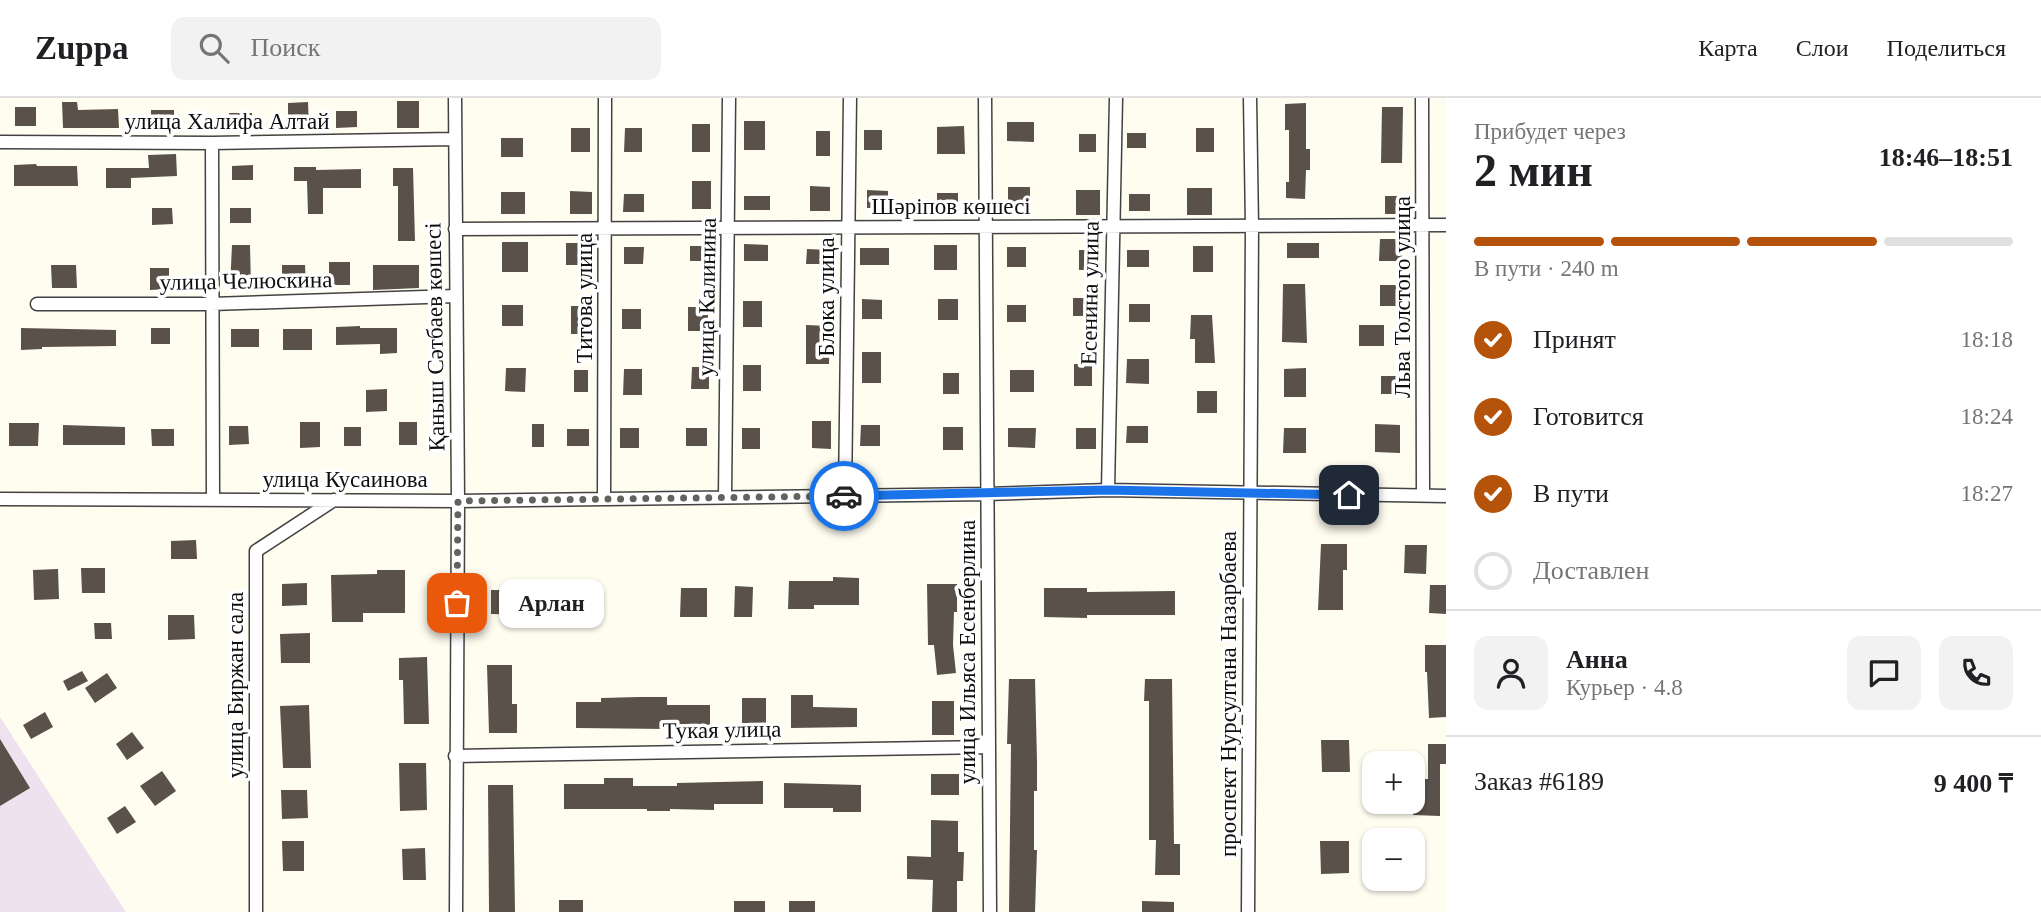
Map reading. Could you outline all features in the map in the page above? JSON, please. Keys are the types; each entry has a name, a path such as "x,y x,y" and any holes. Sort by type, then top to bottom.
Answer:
{"street":[{"name":"Қаныш Сәтбаев көшесі","path":"455,98 458,501 456,912"},
{"name":"Титова улица","path":"604,499 606,98"},
{"name":"улица Калинина","path":"725,497 729,98"},
{"name":"Блока улица","path":"845,496 850,98"},
{"name":"улица Ильяса Есенберлина","path":"985,98 990,912"},
{"name":"Есенина улица","path":"1108,490 1116,98"},
{"name":"проспект Нурсултана Назарбаева","path":"1248,912 1252,227 1250,98"},
{"name":"Льва Толстого улица","path":"1422,98 1423,495"},
{"name":"улица Халифа Алтай","path":"0,142 212,143 454,139"},
{"path":"212,143 212,500"},
{"name":"Шәріпов көшесі","path":"455,229 1446,225"},
{"name":"улица Челюскина","path":"37,304 212,304 456,296"},
{"name":"улица Кусаинова","path":"0,499 458,501 1108,490 1446,496"},
{"name":"улица Биржан сала","path":"256,912 256,551 334,500"},
{"name":"Тукая улица","path":"455,756 989,747"}],"shaded area":[{"path":"0,717 126,912 0,912"}],"building":[{"path":"397,101 419,101 419,128 397,128"},
{"path":"62,102 77,102 78,110 118,109 119,128 63,128"},
{"path":"308,102 309,129 288,129 288,103"},
{"path":"1306,103 1306,149 1310,149 1310,170 1306,170 1305,199 1286,198 1286,182 1289,182 1289,130 1285,130 1285,104"},
{"path":"15,107 36,107 36,126 15,126"},
{"path":"1382,107 1403,107 1402,163 1381,163"},
{"path":"151,110 174,110 174,128 151,129"},
{"path":"336,111 357,111 357,127 336,128"},
{"path":"229,113 252,113 252,127 230,127"},
{"path":"744,121 765,121 765,150 744,150"},
{"path":"1007,122 1034,122 1034,142 1007,141"},
{"path":"692,124 710,124 710,152 692,152"},
{"path":"964,126 965,154 937,154 937,127"},
{"path":"571,128 590,128 590,152 571,152"},
{"path":"625,128 642,128 642,152 624,152"},
{"path":"1196,128 1214,128 1214,152 1196,152"},
{"path":"864,130 882,130 882,150 864,150"},
{"path":"816,131 830,131 830,156 816,156"},
{"path":"1127,133 1146,133 1146,148 1127,148"},
{"path":"1079,134 1096,134 1096,152 1079,152"},
{"path":"501,138 523,138 523,157 501,157"},
{"path":"176,154 177,176 131,178 131,188 106,188 106,168 149,168 148,155"},
{"path":"14,165 77,166 78,186 14,186"},
{"path":"253,165 253,180 232,180 232,166"},
{"path":"294,167 316,167 316,170 361,169 361,188 323,188 323,214 308,214 307,181 294,181"},
{"path":"393,168 413,168 415,241 398,241 398,186 393,186"},
{"path":"692,181 711,181 711,209 692,209"},
{"path":"810,186 830,187 830,211 810,211"},
{"path":"1008,187 1030,187 1030,214 1008,214"},
{"path":"1187,188 1212,188 1212,215 1187,215"},
{"path":"867,190 888,191 888,208 867,208"},
{"path":"1076,190 1100,190 1100,215 1076,215"},
{"path":"570,191 592,192 592,214 570,214"},
{"path":"501,192 525,192 525,214 501,214"},
{"path":"937,193 958,193 958,215 937,215"},
{"path":"624,194 644,194 644,212 623,212"},
{"path":"1129,194 1150,194 1150,211 1129,211"},
{"path":"744,196 770,196 770,210 744,210"},
{"path":"1385,196 1402,196 1402,214 1385,214"},
{"path":"152,208 172,208 173,224 152,225"},
{"path":"230,208 251,208 251,223 230,223"},
{"path":"1380,239 1402,239 1402,261 1379,261"},
{"path":"502,242 528,242 528,272 502,272"},
{"path":"566,243 591,243 591,265 566,265"},
{"path":"1287,243 1319,243 1319,258 1287,258"},
{"path":"744,244 768,245 768,261 744,261"},
{"path":"232,245 250,245 251,288 230,288"},
{"path":"934,245 957,245 957,270 934,270"},
{"path":"690,246 708,246 708,261 690,261"},
{"path":"1193,246 1213,246 1213,272 1193,272"},
{"path":"624,247 644,247 643,264 624,264"},
{"path":"1007,247 1026,247 1026,267 1007,267"},
{"path":"860,248 889,248 889,265 860,265"},
{"path":"807,249 828,250 828,264 806,264"},
{"path":"1079,250 1095,250 1095,270 1079,270"},
{"path":"1127,250 1149,250 1149,267 1127,267"},
{"path":"329,262 350,262 350,285 329,285"},
{"path":"51,265 76,265 77,288 52,288"},
{"path":"282,265 305,265 306,288 282,288"},
{"path":"373,265 419,265 419,288 373,290"},
{"path":"150,268 169,268 169,289 150,290"},
{"path":"1283,284 1305,284 1307,343 1282,342"},
{"path":"1380,285 1404,285 1404,306 1380,306"},
{"path":"1073,298 1097,298 1097,316 1073,316"},
{"path":"862,299 882,300 882,319 862,319"},
{"path":"938,299 958,299 958,320 938,320"},
{"path":"743,301 762,301 762,327 743,327"},
{"path":"1129,304 1150,304 1150,322 1129,322"},
{"path":"502,305 523,305 523,326 502,326"},
{"path":"1007,305 1026,305 1026,322 1007,322"},
{"path":"571,306 590,306 590,334 571,334"},
{"path":"688,307 708,307 708,331 688,331"},
{"path":"622,309 641,309 641,329 622,329"},
{"path":"1191,315 1212,315 1215,363 1195,363 1195,339 1190,339"},
{"path":"806,325 830,326 829,364 806,364"},
{"path":"1359,325 1384,325 1384,346 1359,346"},
{"path":"336,327 397,328 397,353 380,354 380,344 336,345"},
{"path":"21,328 116,330 116,346 42,347 21,350"},
{"path":"151,328 170,328 170,344 151,344"},
{"path":"231,329 259,329 259,347 231,347"},
{"path":"283,329 312,329 312,350 283,350"},
{"path":"862,352 881,352 881,383 862,383"},
{"path":"1127,359 1149,359 1149,384 1126,383"},
{"path":"1074,364 1092,364 1092,386 1074,386"},
{"path":"743,365 761,365 761,391 743,391"},
{"path":"692,367 709,367 709,389 691,389"},
{"path":"506,368 526,368 525,392 505,391"},
{"path":"1306,368 1306,397 1284,397 1284,369"},
{"path":"624,369 642,369 642,395 623,395"},
{"path":"574,370 588,370 588,392 574,392"},
{"path":"1010,370 1034,370 1034,392 1010,392"},
{"path":"943,373 959,373 959,394 943,394"},
{"path":"1381,376 1403,376 1403,394 1381,394"},
{"path":"387,389 387,411 366,412 366,390"},
{"path":"1197,391 1217,391 1217,413 1197,413"},
{"path":"812,421 831,421 831,449 812,448"},
{"path":"300,422 320,422 320,447 300,448"},
{"path":"399,422 417,422 417,445 399,445"},
{"path":"9,423 39,423 38,446 9,446"},
{"path":"532,424 544,424 544,447 532,447"},
{"path":"1375,424 1400,425 1400,453 1375,452"},
{"path":"63,425 125,427 125,445 63,445"},
{"path":"861,425 880,425 880,446 860,446"},
{"path":"229,426 248,426 249,444 229,445"},
{"path":"1127,426 1148,426 1148,443 1126,443"},
{"path":"344,427 361,427 361,446 344,446"},
{"path":"943,427 963,427 963,450 943,450"},
{"path":"620,428 639,428 639,448 620,448"},
{"path":"686,428 707,428 707,446 686,446"},
{"path":"742,428 760,428 760,449 742,449"},
{"path":"1008,428 1036,428 1035,448 1008,447"},
{"path":"1076,428 1096,428 1096,449 1076,449"},
{"path":"1284,428 1306,428 1306,453 1283,453"},
{"path":"151,429 174,429 174,446 152,446"},
{"path":"567,429 589,429 589,446 567,446"},
{"path":"196,540 197,559 171,559 171,541"},
{"path":"1321,544 1347,544 1347,570 1343,570 1343,610 1318,610"},
{"path":"1405,545 1427,545 1426,574 1404,573"},
{"path":"81,568 105,568 105,593 82,593"},
{"path":"58,569 59,599 34,600 33,570"},
{"path":"377,570 405,570 405,613 363,613 363,622 332,622 331,575 377,574"},
{"path":"833,577 859,578 859,605 814,605 814,609 788,609 789,581 833,581"},
{"path":"307,583 307,605 282,606 282,584"},
{"path":"927,584 957,584 953,645 956,673 937,675 934,645 928,645"},
{"path":"1430,585 1446,585 1446,614 1429,613"},
{"path":"735,586 753,587 752,617 734,617"},
{"path":"681,588 707,588 707,617 680,617"},
{"path":"1044,588 1087,588 1087,592 1175,591 1175,615 1044,617"},
{"path":"571,589 593,589 592,624 570,624"},
{"path":"491,590 523,590 522,615 491,614"},
{"path":"168,615 194,615 195,639 168,640"},
{"path":"94,623 111,623 112,639 95,639"},
{"path":"310,633 310,663 281,663 280,634"},
{"path":"1425,645 1446,645 1446,717 1429,718"},
{"path":"427,657 429,724 404,724 403,680 399,680 399,658"},
{"path":"487,665 512,665 512,704 517,704 517,733 489,733"},
{"path":"82,671 88,681 68,691 63,681"},
{"path":"107,673 117,688 95,703 85,688"},
{"path":"1009,679 1035,679 1035,912 1009,912"},
{"path":"1145,679 1172,679 1174,844 1180,844 1180,875 1155,875 1156,840 1149,840 1149,701 1144,701"},
{"path":"791,695 813,695 813,707 857,708 857,727 791,728"},
{"path":"667,697 667,705 710,705 710,726 667,725 667,729 576,728 576,702 601,702 601,698"},
{"path":"742,698 766,698 766,731 742,731"},
{"path":"932,701 954,701 954,735 932,735"},
{"path":"309,705 311,768 283,768 280,706"},
{"path":"45,712 53,727 31,739 23,725"},
{"path":"132,732 144,748 127,760 116,744"},
{"path":"0,739 30,788 0,806"},
{"path":"1321,740 1349,740 1350,772 1322,772"},
{"path":"1428,744 1446,744 1446,764 1440,764 1440,816 1413,815 1425,814 1425,779 1428,779"},
{"path":"399,763 426,763 427,810 400,811"},
{"path":"162,771 176,791 155,806 140,786"},
{"path":"931,774 959,774 959,795 931,795"},
{"path":"604,778 633,778 633,786 763,781 763,804 714,804 714,810 564,809 564,784 604,784"},
{"path":"784,783 861,785 861,812 833,812 833,808 784,808"},
{"path":"488,785 513,785 515,912 489,912"},
{"path":"281,790 307,790 308,818 282,819"},
{"path":"125,806 136,822 117,834 107,818"},
{"path":"931,820 958,821 958,852 964,852 963,881 957,881 957,912 932,912 933,880 907,879 907,856 931,857"},
{"path":"282,841 304,841 304,871 283,871"},
{"path":"1320,841 1349,841 1349,873 1321,874"},
{"path":"425,848 426,880 403,880 402,849"},
{"path":"559,900 583,900 583,912 559,912"},
{"path":"734,901 765,901 765,912 734,912"},
{"path":"789,901 815,901 815,912 789,912"},
{"path":"1142,901 1174,902 1174,912 1142,912"}],"way so far":[{"path":"457,603 458,501 844,496"}],"place":[{"name":"Арлан","path":"457,603"}],"route":[{"path":"844,496 1108,490 1349,495"}]}
